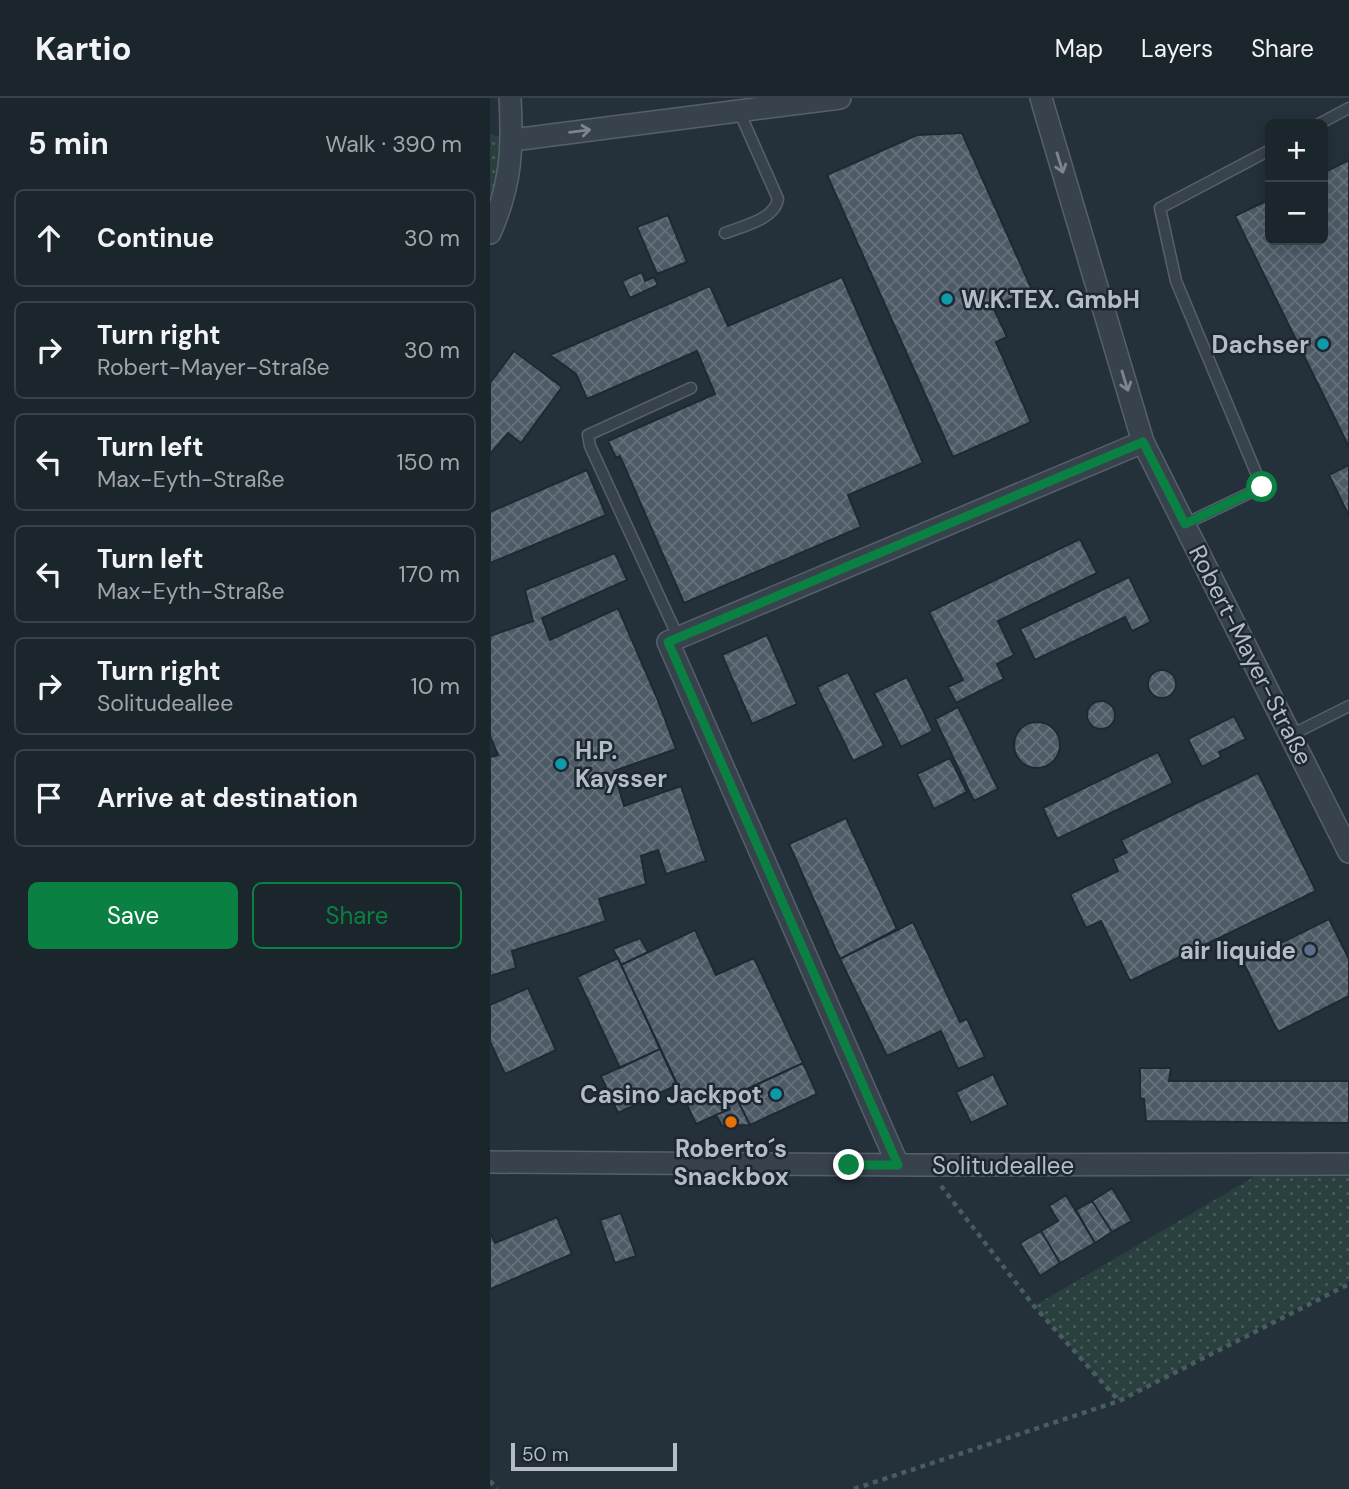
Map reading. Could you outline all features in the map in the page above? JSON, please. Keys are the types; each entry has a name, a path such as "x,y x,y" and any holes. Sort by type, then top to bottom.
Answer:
{"street":[{"path":"490,233 502,205 510,170 513,140 510,98"},
{"path":"513,140 840,98"},
{"name":"Robert-Mayer-Straße","path":"1041,98 1143,442 1349,852"},
{"path":"898,1165 668,642 1143,442"},
{"name":"Solitudeallee","path":"490,1162 1349,1164"}],"lane":[{"path":"1328,119 1349,108"},
{"path":"725,233 770,214 776,208 778,198 739,111"},
{"path":"1185,524 1262,487 1176,281 1160,208 1265,153"},
{"path":"678,637 590,446 588,435 691,388"},
{"path":"1291,735 1349,706"}],"path":[{"path":"925,1165 1034,1306 1119,1401"},
{"path":"854,1489 1119,1401 1349,1284"},
{"path":"490,1481 497,1489"}],"green space":[{"path":"490,134 513,140 490,198"},
{"path":"1276,1164 1349,1164 1349,1281 1119,1401 1034,1306"}],"building":[{"name":"W.K.TEX. GmbH","path":"962,133 1032,290 993,307 1007,337 996,342 1031,422 953,457 827,175 917,135"},
{"name":"Dachser","path":"1349,160 1349,447 1235,216 1265,201 1265,245 1328,245 1328,170"},
{"path":"668,215 687,262 657,274 637,227"},
{"path":"642,272 645,281 654,277 658,285 630,298 622,281"},
{"path":"842,277 923,463 848,495 861,527 684,603 620,456 616,458 608,441 715,394 697,351 587,399 576,374 550,355 710,286 728,326"},
{"path":"514,351 562,387 521,443 508,433 490,454 490,383"},
{"path":"1349,465 1349,516 1329,475"},
{"path":"587,470 606,515 490,563 490,512"},
{"path":"1080,539 1097,573 998,621 1014,655 997,664 1004,679 956,703 948,687 963,680 929,612"},
{"name":"H.P. Kaysser","path":"615,553 627,580 542,618 550,640 618,608 676,749 614,771 624,806 681,786 706,861 666,874 658,850 641,856 646,884 599,899 606,921 512,951 516,968 490,976 490,757 498,755 490,736 490,636 533,621 525,590"},
{"path":"1129,577 1151,622 1132,631 1125,617 1035,660 1020,629"},
{"path":"767,635 797,704 752,724 722,655"},
{"path":"1162,670 1172,674 1176,684 1172,694 1162,698 1152,694 1148,684 1152,674"},
{"path":"848,672 884,746 853,761 817,687"},
{"path":"907,677 933,731 901,747 874,693"},
{"path":"1101,701 1111,705 1115,715 1111,725 1101,729 1091,725 1087,715 1091,705"},
{"path":"958,707 998,789 974,801 935,719"},
{"path":"1234,716 1246,739 1219,752 1221,757 1202,767 1188,739"},
{"path":"1037,722 1053,729 1060,745 1053,761 1037,768 1021,761 1014,745 1021,729"},
{"path":"1158,752 1173,783 1057,839 1043,808"},
{"path":"950,758 967,792 934,809 917,774"},
{"path":"1258,773 1316,891 1130,981 1101,921 1086,928 1070,894 1118,871 1113,859 1127,852 1121,840"},
{"path":"846,818 897,929 840,959 789,844"},
{"path":"1329,919 1349,959 1349,996 1278,1032 1243,962"},
{"path":"913,922 960,1022 967,1019 985,1057 958,1069 941,1031 887,1056 840,959"},
{"path":"695,930 716,975 754,958 803,1063 725,1099 730,1109 696,1124 621,965"},
{"path":"640,938 648,952 621,965 613,949"},
{"path":"618,958 660,1049 620,1068 577,977"},
{"path":"528,988 556,1050 505,1074 490,1042 490,1005"},
{"path":"660,1049 677,1085 618,1113 601,1076"},
{"name":"Casino Jackpot","path":"803,1063 817,1094 750,1125 735,1095"},
{"path":"1140,1068 1171,1068 1169,1081 1349,1081 1349,1123 1146,1121 1144,1099 1140,1098"},
{"path":"993,1074 1008,1105 971,1123 956,1092"},
{"path":"735,1095 750,1125 722,1126 716,1115 730,1109 725,1099"},
{"path":"1112,1188 1132,1221 1112,1232 1092,1201"},
{"path":"1066,1195 1095,1243 1060,1263 1041,1231 1058,1221 1049,1206"},
{"path":"1092,1201 1112,1232 1095,1243 1076,1210"},
{"path":"621,1213 636,1256 615,1263 600,1220"},
{"path":"557,1217 572,1254 490,1289 490,1232 495,1243"},
{"path":"1041,1231 1060,1263 1040,1276 1020,1243"}],"place":[{"name":"W.K.TEX. GmbH","path":"947,299"},
{"name":"Dachser","path":"1323,344"},
{"name":"H.P. Kaysser","path":"561,764"},
{"name":"air liquide","path":"1310,950"},
{"name":"Casino Jackpot","path":"776,1094"},
{"name":"Roberto´s Snackbox","path":"731,1122"}],"route":[{"path":"849,1165 898,1165 668,642 1143,442 1185,524 1262,487"}]}
